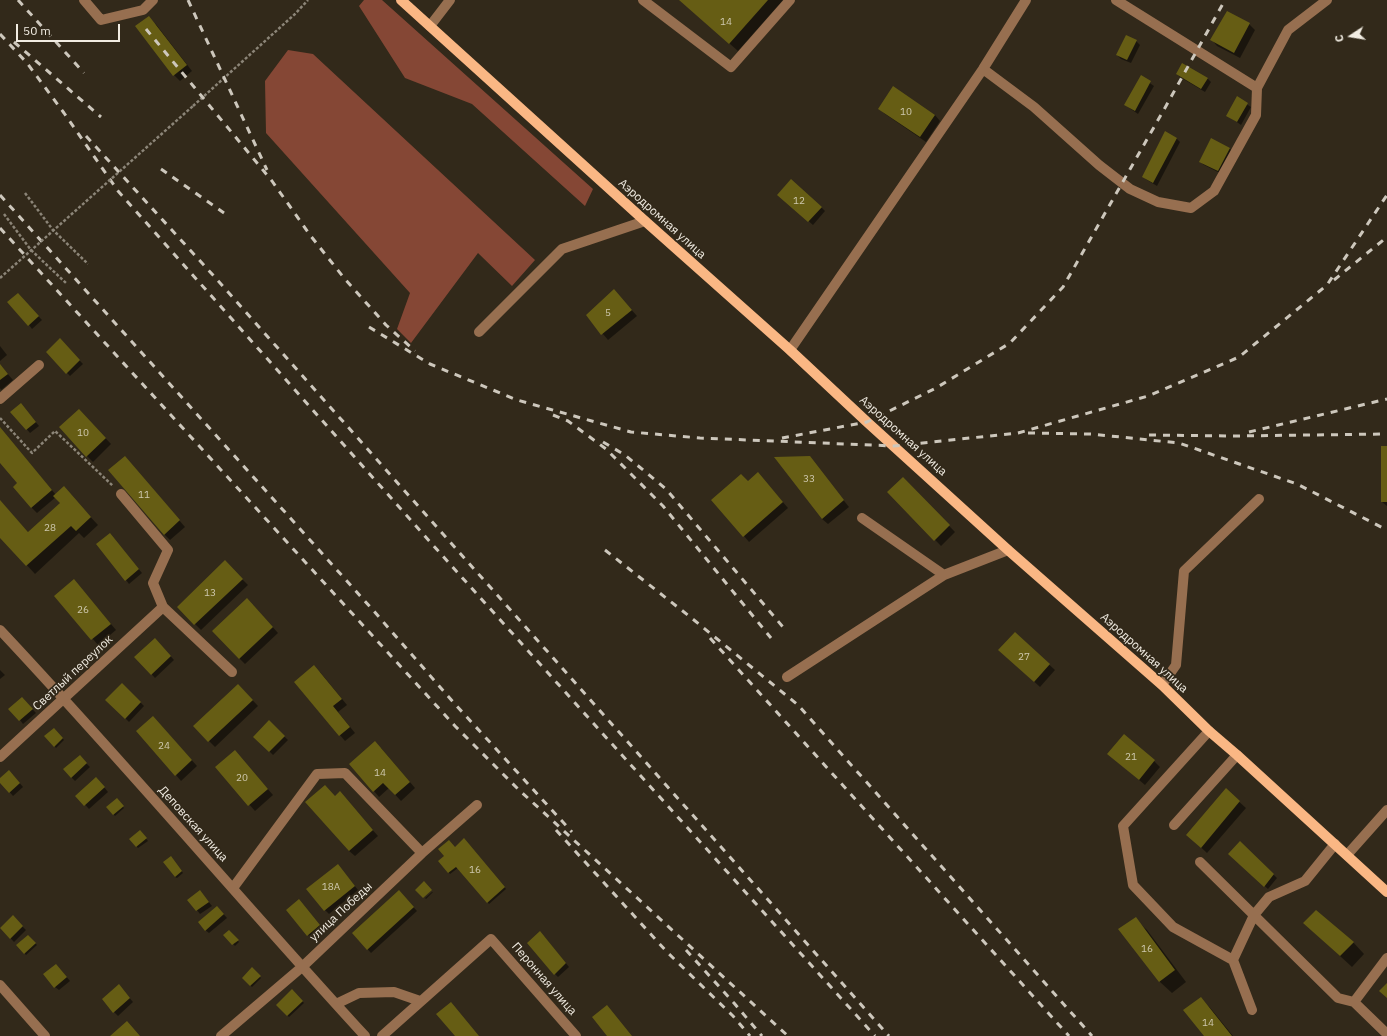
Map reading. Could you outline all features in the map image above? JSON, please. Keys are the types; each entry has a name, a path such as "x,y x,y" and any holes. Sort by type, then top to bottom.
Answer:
{"main road":[{"name":"Аэродромная улица","path":"401,0 790,350 1008,550 1162,685 1209,731 1387,892"}],"street":[{"path":"84,0 101,20 143,10 153,0"},
{"path":"430,26 450,0"},
{"path":"643,0 731,67 790,0"},
{"path":"790,350 983,69 1026,0"},
{"path":"1116,0 1257,88"},
{"path":"983,69 1034,107 1098,165 1130,189 1158,202 1191,208 1214,191 1256,115 1257,88 1288,30 1327,0"},
{"path":"479,332 562,249 645,221"},
{"path":"0,399 39,365"},
{"path":"122,494 168,550 152,583 163,607 232,672"},
{"path":"1162,685 1176,666 1184,571 1259,499"},
{"path":"862,518 944,575"},
{"path":"787,677 944,575 1008,550"},
{"name":"Светлый переулок","path":"0,758 163,607"},
{"name":"Деповская улица","path":"0,630 64,699 365,1036"},
{"path":"1209,731 1123,826 1133,885 1173,927 1233,960 1252,1010"},
{"path":"1174,825 1237,755"},
{"path":"233,888 317,774 345,772 422,853"},
{"name":"улица Победы","path":"221,1036 302,967 422,853 477,805"},
{"path":"1347,855 1387,810"},
{"path":"1233,960 1254,915 1270,896 1305,881 1335,844"},
{"path":"1200,862 1338,998 1354,1002 1387,1034"},
{"name":"Перонная улица","path":"420,1001 491,939 576,1036"},
{"path":"1354,1002 1387,958"},
{"path":"0,985 45,1036"},
{"path":"336,1004 359,993 394,992 420,1001 382,1036"}],"path":[{"path":"0,278 295,14 308,0"},
{"path":"25,193 53,230 88,264"},
{"path":"4,214 32,250 66,284"},
{"path":"0,418 32,453 55,431 122,494"}],"shaded area":[{"path":"364,0 382,0 593,189 585,206 472,104 405,78 359,6"},
{"path":"288,50 313,54 535,260 512,286 478,253 411,343 397,329 410,293 266,133 265,81"}],"building":[{"path":"679,0 768,0 729,44"},
{"path":"1227,11 1250,23 1234,53 1210,40"},
{"path":"149,16 187,65 173,76 135,26"},
{"path":"1126,35 1137,40 1127,60 1116,55"},
{"path":"1182,63 1208,78 1201,89 1176,74"},
{"path":"1141,75 1151,81 1135,111 1124,105"},
{"path":"893,86 935,115 920,137 878,109"},
{"path":"1237,96 1248,103 1237,122 1226,116"},
{"path":"1165,131 1177,138 1153,183 1142,177"},
{"path":"1211,138 1230,148 1218,171 1199,162"},
{"path":"791,179 822,207 808,222 777,195"},
{"path":"614,289 632,310 601,335 586,315"},
{"path":"18,293 39,316 28,326 7,302"},
{"path":"60,338 80,360 66,374 46,352"},
{"path":"0,364 8,374 0,380"},
{"path":"21,403 36,422 26,430 10,412"},
{"path":"79,409 106,438 86,457 59,427"},
{"path":"0,427 52,490 31,508 13,487 17,483 0,463"},
{"path":"1381,446 1387,446 1387,502 1381,502"},
{"path":"125,456 180,520 164,535 108,470"},
{"path":"810,456 844,500 822,519 774,457"},
{"path":"758,472 783,502 743,537 711,500 741,474 748,481"},
{"path":"903,477 950,525 934,541 887,492"},
{"path":"64,486 91,517 76,531 71,526 26,566 0,538 0,500 28,532 60,503 53,496"},
{"path":"110,533 139,569 125,581 96,544"},
{"path":"225,560 243,579 194,625 177,607"},
{"path":"74,579 111,624 91,640 54,596"},
{"path":"247,598 273,627 239,659 212,631"},
{"path":"1015,632 1050,664 1034,682 998,650"},
{"path":"155,638 171,656 151,675 134,657"},
{"path":"314,665 342,699 333,706 350,727 339,736 294,682"},
{"path":"122,683 141,702 125,719 105,700"},
{"path":"238,684 253,700 208,742 193,726"},
{"path":"22,697 33,709 19,721 8,709"},
{"path":"153,716 192,760 175,776 136,731"},
{"path":"269,720 285,736 269,752 253,737"},
{"path":"54,728 63,738 54,747 44,736"},
{"path":"1124,734 1155,760 1139,780 1107,754"},
{"path":"375,741 410,782 395,795 383,783 373,792 349,764"},
{"path":"235,750 268,789 248,806 215,767"},
{"path":"80,755 87,763 71,778 63,769"},
{"path":"9,770 20,783 9,793 0,783 0,778"},
{"path":"96,777 105,787 84,806 75,796"},
{"path":"325,785 335,796 340,791 373,830 349,851 305,802"},
{"path":"1226,788 1240,801 1201,848 1186,835"},
{"path":"117,798 124,806 113,815 106,807"},
{"path":"140,830 147,838 136,847 129,839"},
{"path":"464,838 505,887 487,903 456,867 448,873 438,861 444,856 438,849 449,840 455,847"},
{"path":"1240,841 1274,874 1264,887 1228,854"},
{"path":"171,856 182,871 175,877 163,862"},
{"path":"338,864 355,886 324,911 306,889"},
{"path":"424,881 432,890 423,898 415,890"},
{"path":"200,890 209,902 196,911 187,900"},
{"path":"399,890 414,907 367,950 352,933"},
{"path":"299,899 320,925 307,936 286,910"},
{"path":"217,906 224,914 205,931 198,922"},
{"path":"1316,910 1354,942 1340,956 1303,923"},
{"path":"13,915 23,926 10,939 0,928"},
{"path":"1136,917 1175,970 1159,982 1118,929"},
{"path":"229,930 239,940 232,945 223,935"},
{"path":"540,931 566,963 554,975 527,943"},
{"path":"28,935 36,943 24,954 16,945"},
{"path":"56,964 67,977 54,988 43,974"},
{"path":"252,967 261,976 250,986 242,978"},
{"path":"1387,983 1387,998 1379,991"},
{"path":"119,984 130,998 113,1013 102,999"},
{"path":"292,989 303,1001 287,1016 276,1005"},
{"path":"1201,997 1232,1036 1204,1036 1183,1010"},
{"path":"451,1002 479,1036 455,1036 436,1014"},
{"path":"607,1005 632,1036 607,1036 592,1017"},
{"path":"127,1021 140,1036 110,1036"}],"railway":[{"path":"18,0 84,73"},
{"path":"188,0 267,170"},
{"path":"782,438 867,422 936,388 1010,343 1063,287 1225,0"},
{"path":"146,29 272,181 310,235 344,278 386,325 415,351"},
{"path":"0,34 27,63 118,191 440,553 875,1036"},
{"path":"14,42 101,117"},
{"path":"86,136 212,274 889,1036"},
{"path":"161,169 224,213"},
{"path":"0,195 372,609 454,703 572,832"},
{"path":"369,327 430,364 517,400 631,432 700,438 894,446 1018,433 1148,396 1239,357 1327,285 1387,195"},
{"path":"0,228 455,726 518,789 788,1036"},
{"path":"1334,280 1387,237"},
{"path":"1249,432 1387,399"},
{"path":"553,415 568,421 606,449 663,506 771,638"},
{"path":"1028,433 1091,434 1179,443 1297,484 1387,530"},
{"path":"1149,435 1233,436 1387,434"},
{"path":"603,442 625,455 666,489 783,627"},
{"path":"605,550 798,705 1092,1036"},
{"path":"710,638 1069,1036"},
{"path":"556,830 667,952 733,1016 750,1036"},
{"path":"686,950 762,1036"}]}
